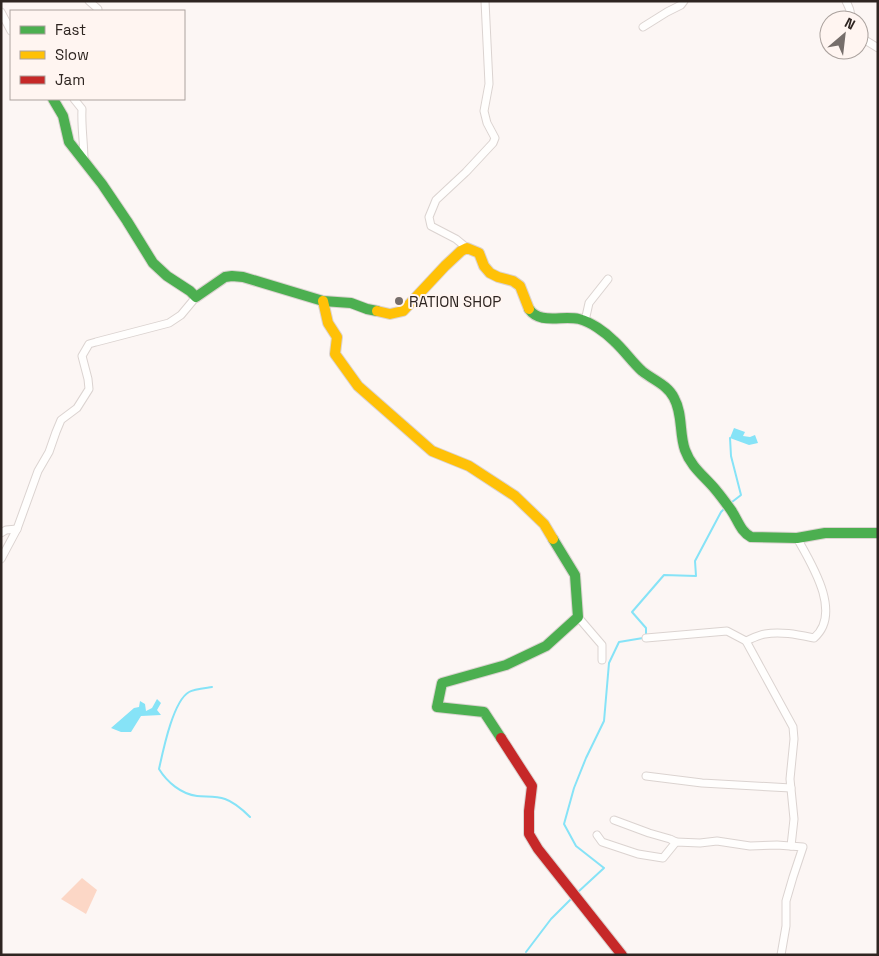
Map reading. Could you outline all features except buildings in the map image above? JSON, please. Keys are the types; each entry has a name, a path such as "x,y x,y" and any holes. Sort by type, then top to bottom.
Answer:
{"street":[{"path":"485,1 489,84 484,111 487,123 495,138 493,143 466,172 436,200 429,217 431,226 456,239 467,248 479,253 482,264 489,272 516,282 521,288 532,314 544,318 574,318 585,321 611,337 638,368 673,394 677,404 684,446 689,460 694,469 715,489 732,511 746,535 750,537 797,538 825,533 878,533"},
{"path":"643,27 684,1"},
{"path":"1,12 10,29"},
{"path":"54,100 63,116 69,142 102,184 153,263 167,276 196,297"},
{"path":"75,100 82,109 81,123 84,161"},
{"path":"1,559 17,529 38,470 49,452 61,420 77,408 89,389 82,356 89,344 169,323 181,315 196,297 224,277 232,276 243,277 324,301 351,303 390,314 403,311 445,266 467,248"},
{"path":"585,321 589,303 608,279"},
{"path":"324,301 328,323 337,337 336,354 358,386 432,451 469,466 515,496 544,524 574,574 578,617 602,645 602,660"},
{"path":"1,533 6,530 17,529"},
{"path":"746,640 769,633 798,634 814,638 821,631 825,621 825,597 816,571 797,538"},
{"path":"578,617 546,646 506,665 442,683 437,707 484,712 532,786 529,834 538,849 622,955"},
{"path":"646,638 727,631 746,640 793,727 794,739 790,779 794,819 791,846"},
{"path":"646,776 702,783 791,788"},
{"path":"614,820 676,842 700,843 716,841 750,846 777,845 803,847 786,901 786,926 781,955"},
{"path":"597,835 602,842 638,854 664,858 676,842"}],"shaded area":[{"path":"82,878 97,890 86,914 61,899"}],"water":[{"path":"734,428 745,432 743,436 750,437 755,435 758,443 749,445 730,438"},
{"path":"157,699 161,703 157,710 161,715 141,716 131,732 121,732 111,728 134,708 139,707 140,701 145,704 146,711 152,708"}],"waterway":[{"path":"730,438 731,456 741,495 732,502"},
{"path":"646,636 646,628 632,612 664,575 696,576 695,561 723,510"},
{"path":"578,892 604,868 576,846 564,824 574,788 604,721 609,663 619,642 643,638"},
{"path":"212,687 191,691 183,697 170,727 159,769 170,783 185,793 225,799 235,804 250,817"},
{"path":"526,952 551,919 572,898"}],"traffic: fast":[{"path":"54,100 63,116 69,142 102,184 153,263 167,276 196,297 225,277 232,276 243,277 323,301 351,303 377,311"},
{"path":"529,309 539,317 579,319 593,325 621,348 642,371 671,393 677,404 683,444 688,456 694,466 725,502 747,535 751,537 797,538 825,533 878,533"},
{"path":"501,738 484,712 437,707 442,683 506,665 546,646 578,617 575,575 553,539"}],"traffic: slow":[{"path":"377,311 390,314 403,311 445,266 467,248 479,253 484,266 490,273 513,281 520,286 529,309"},
{"path":"323,301 328,323 337,337 335,354 358,386 432,451 469,466 515,496 544,524 553,539"}],"traffic: jam":[{"path":"501,738 532,786 529,834 538,849 622,955"}],"place":[{"name":"RATION SHOP","path":"399,301"}]}
